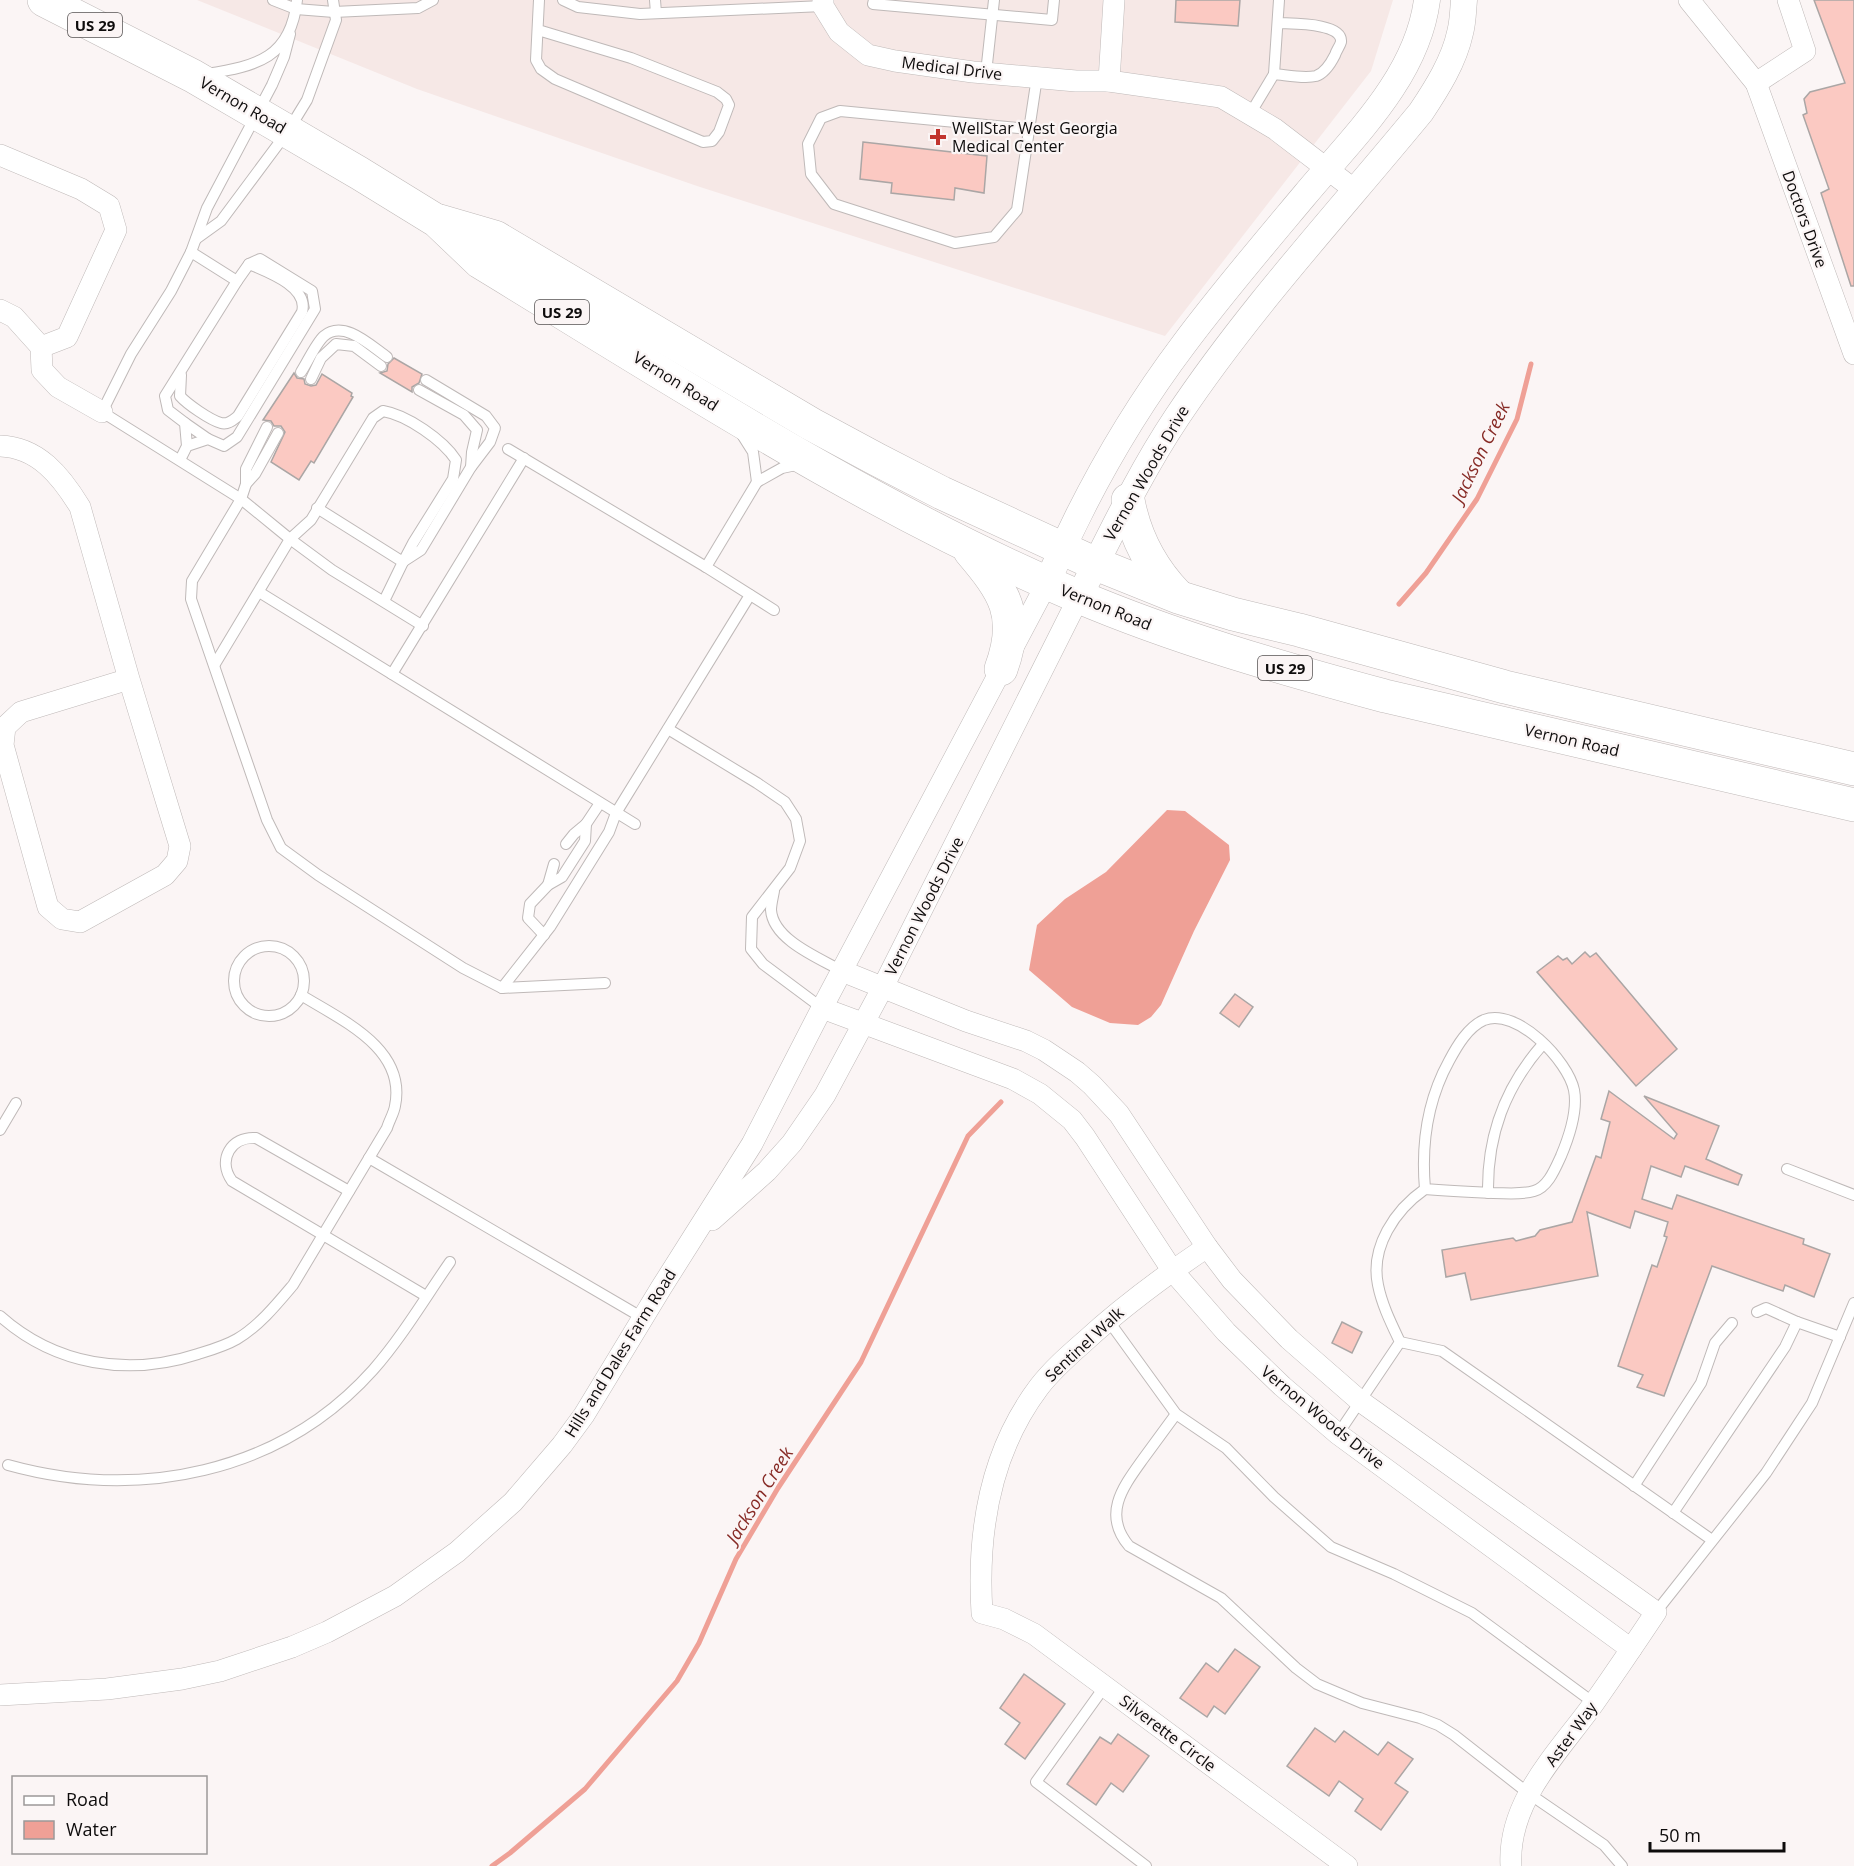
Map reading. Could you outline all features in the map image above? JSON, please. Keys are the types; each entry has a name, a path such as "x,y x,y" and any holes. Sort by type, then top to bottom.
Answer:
{"main road":[{"name":"Vernon Road","path":"44,0 193,76 288,131 437,221 480,262 811,463 965,544 1047,583 1161,628 1322,679 1385,696 1854,805"},
{"name":"Vernon Road","path":"437,221 495,237 811,424 942,492 1096,564 1178,597 1505,687 1854,769"},
{"path":"1128,501 1131,517 1143,548 1163,581 1178,597"},
{"path":"965,544 993,578 1008,611 1009,640 1001,669"}],"street":[{"path":"1109,81 1114,0"},
{"path":"822,1008 1047,583 1093,486 1138,410 1182,346 1230,284 1392,90 1420,34 1427,0"},
{"name":"Vernon Woods Drive","path":"883,987 1128,501 1175,420 1201,381 1258,308 1421,112 1449,63 1460,34 1464,0"},
{"name":"Doctors Drive","path":"1689,0 1756,83 1854,354"},
{"path":"1756,83 1805,51 1788,0"},
{"name":"Medical Drive","path":"823,3 839,32 868,55 986,73 1076,81 1109,81 1221,97 1275,129 1328,167 1356,191"},
{"path":"0,155 81,189 109,206 116,230 67,337 41,347"},
{"path":"0,310 14,317 41,347 42,370 58,387 102,412"},
{"path":"0,446 13,446 44,461 64,482 80,507 180,846 177,861 165,875 80,922 62,920 48,907 3,745 5,727 21,712 129,679"},
{"name":"Vernon Woods Drive","path":"842,971 966,1021 1026,1041 1077,1072 1092,1084 1119,1114 1207,1247 1232,1280 1326,1373 1360,1401 1656,1612"},
{"name":"Hills and Dales Farm Road","path":"692,1239 767,1172 792,1143 825,1095 883,987"},
{"name":"Vernon Woods Drive","path":"822,1008 1013,1079 1057,1106 1085,1137 1172,1270 1198,1302 1255,1361 1338,1434 1631,1650"},
{"name":"Hills and Dales Farm Road","path":"0,1695 145,1685 220,1671 274,1654 319,1636 395,1596 478,1534 513,1502 538,1474 584,1415 752,1144 822,1008"},
{"name":"Sentinel Walk","path":"982,1613 980,1586 983,1532 994,1480 1012,1430 1054,1369 1108,1320 1172,1270 1207,1247"},
{"name":"Aster Way","path":"1506,1862 1513,1832 1528,1793 1594,1704 1656,1612"},
{"name":"Silverette Circle","path":"982,1613 1005,1619 1034,1634 1347,1866"}],"lane":[{"path":"273,0 334,12 418,8 433,0"},
{"path":"196,240 221,221 288,131 307,100 336,20 333,0"},
{"path":"538,30 630,58 717,92 726,99 729,105 719,132 712,141 703,142 555,79 541,69 536,60 539,0"},
{"path":"563,0 578,7 640,14 823,3"},
{"path":"655,0 656,13"},
{"path":"874,0 873,4 934,5 992,15 1052,20 1054,0"},
{"path":"986,73 994,0"},
{"path":"1250,114 1274,74 1279,0"},
{"path":"297,4 284,57 272,85 207,208 191,252 171,291 131,354 102,412 241,499 332,570 423,626"},
{"path":"1274,74 1314,76 1322,73 1331,62 1341,42 1335,32 1323,26 1278,23"},
{"path":"193,76 244,68 276,51 290,34"},
{"path":"1029,129 840,111 821,118 808,144 811,174 834,204 955,243 994,237 1017,210 1037,77"},
{"path":"191,252 237,281"},
{"path":"260,259 312,291 315,309 237,437 224,446 208,439 168,410 165,396 249,264 260,259"},
{"path":"181,372 180,396 186,403 221,423 230,423 238,416 302,312 304,304 299,293 271,273 249,264"},
{"path":"301,372 324,336 336,331 352,333 384,361 354,346 336,344 321,358 311,379"},
{"path":"403,561 421,550 471,467 490,442 495,428 486,416 426,380"},
{"path":"419,390 464,416 477,430 471,467"},
{"path":"215,664 290,539 311,520 373,418 383,411 396,413 448,447 456,460 453,479 413,543 384,601"},
{"path":"730,415 753,452 757,482"},
{"path":"180,460 187,446 184,423"},
{"path":"267,427 246,469 246,484 241,499 192,581 191,599 267,820 281,848 318,875 463,969 502,988 605,983"},
{"path":"246,484 255,474 278,433"},
{"path":"187,446 208,439"},
{"path":"508,449 774,610"},
{"path":"392,675 524,459"},
{"path":"706,567 757,482 782,468 811,463"},
{"path":"317,508 403,561"},
{"path":"259,592 635,824"},
{"path":"502,988 544,935 609,832 616,813 750,595"},
{"path":"668,729 776,795 785,802 796,819 800,841 790,868 752,917 751,949 763,964 822,1008"},
{"path":"566,844 586,824 600,803"},
{"path":"544,935 528,918 530,904 548,885 562,877 585,841 586,824"},
{"path":"548,885 554,864"},
{"path":"774,891 771,912 778,930 797,946 842,971"},
{"path":"275,946 286,950 295,957 301,968 304,979 301,995 290,1009 279,1015 256,1014 246,1008 234,989 233,977 236,966 252,949 275,946"},
{"path":"0,1316 23,1335 55,1351 84,1360 107,1365 164,1364 237,1339 280,1302 293,1285 387,1128 395,1106 395,1083 387,1058 360,1032 301,995"},
{"path":"1400,1341 1386,1312 1377,1284 1379,1253 1390,1224 1397,1214 1414,1196 1425,1189 1516,1194 1533,1192 1543,1187 1565,1145 1574,1110 1575,1092 1570,1076 1544,1044 1522,1026 1495,1019 1486,1020 1474,1026 1464,1037 1443,1071 1429,1109 1423,1149 1425,1189"},
{"path":"1488,1193 1490,1152 1500,1113 1518,1076 1544,1044"},
{"path":"0,1130 16,1103"},
{"path":"349,1191 256,1138 246,1137 237,1142 225,1162 226,1173 232,1181 426,1296"},
{"path":"369,1158 643,1318"},
{"path":"1787,1169 1854,1195"},
{"path":"8,1465 58,1477 119,1481 181,1475 212,1469 273,1446 322,1415 349,1393 384,1356 450,1262"},
{"path":"1656,1612 1766,1473 1812,1403 1854,1302"},
{"path":"1757,1312 1766,1308 1840,1337"},
{"path":"1108,1320 1176,1414 1226,1448 1274,1497 1331,1547 1394,1574 1472,1613 1594,1704"},
{"path":"1673,1513 1785,1347 1797,1322"},
{"path":"1634,1486 1701,1383 1715,1343 1732,1323"},
{"path":"1338,1434 1400,1341"},
{"path":"1400,1341 1442,1351 1712,1540"},
{"path":"1176,1414 1131,1475 1119,1498 1116,1508 1117,1524 1129,1546 1221,1598 1296,1668 1317,1684 1362,1703 1420,1718 1454,1735 1528,1793 1604,1845 1622,1866"},
{"path":"1105,1686 1036,1782 1146,1866"}],"shaded area":[{"name":"WellStar West Georgia Medical Center","path":"197,0 1393,0 1371,71 1165,336 697,186 417,89"}],"water":[{"path":"1167,810 1185,811 1229,845 1230,860 1194,931 1161,1005 1151,1017 1138,1025 1110,1023 1072,1007 1029,970 1037,925 1065,899 1106,872"}],"building":[{"path":"1176,0 1240,0 1238,26 1175,22"},
{"path":"1814,0 1854,0 1854,286 1851,286 1821,193 1829,189 1803,115 1807,113 1804,99 1810,92 1845,83"},
{"path":"863,142 987,156 984,193 955,188 954,200 891,193 892,183 860,179"},
{"path":"394,358 422,374 419,383 412,387 412,392 380,373 387,371 388,364"},
{"path":"294,373 297,378 304,379 305,384 311,386 316,385 322,374 352,393 353,397 314,463 311,461 299,480 271,462 285,432 281,426 274,426 271,421 263,420"},
{"path":"1585,952 1590,957 1596,953 1677,1049 1636,1086 1537,972 1558,956 1563,960 1567,958 1572,964"},
{"path":"1235,994 1253,1007 1239,1027 1220,1013"},
{"path":"1609,1091 1674,1139 1677,1134 1644,1096 1719,1126 1706,1159 1742,1175 1738,1185 1685,1166 1681,1177 1651,1166 1642,1199 1672,1209 1677,1195 1804,1239 1803,1244 1830,1254 1814,1297 1785,1285 1783,1291 1712,1266 1664,1396 1637,1387 1643,1375 1618,1366 1652,1265 1657,1267 1667,1237 1664,1236 1668,1222 1635,1211 1630,1228 1587,1212 1598,1276 1471,1300 1465,1273 1446,1277 1442,1250 1513,1238 1516,1241 1535,1236 1540,1230 1572,1222 1596,1156 1601,1158 1610,1122 1601,1119"},
{"path":"1342,1322 1362,1332 1352,1353 1332,1343"},
{"path":"1235,1649 1260,1667 1225,1714 1214,1706 1207,1717 1180,1698 1206,1663 1218,1672"},
{"path":"1024,1674 1065,1704 1025,1759 1005,1744 1020,1723 1000,1708"},
{"path":"1315,1728 1335,1742 1344,1731 1378,1755 1388,1742 1413,1759 1395,1783 1408,1792 1381,1830 1355,1811 1363,1799 1339,1781 1329,1796 1287,1766"},
{"path":"1118,1734 1149,1756 1123,1792 1111,1783 1096,1805 1067,1784 1100,1737 1111,1744"}],"waterway":[{"name":"Jackson Creek","path":"1399,604 1426,573 1477,499 1517,419 1531,364"},
{"name":"Jackson Creek","path":"492,1866 585,1789 677,1681 699,1643 736,1559 778,1488 861,1362 968,1136 1001,1102"}],"place":[{"name":"WellStar West Georgia Medical Center","path":"938,137"}]}
